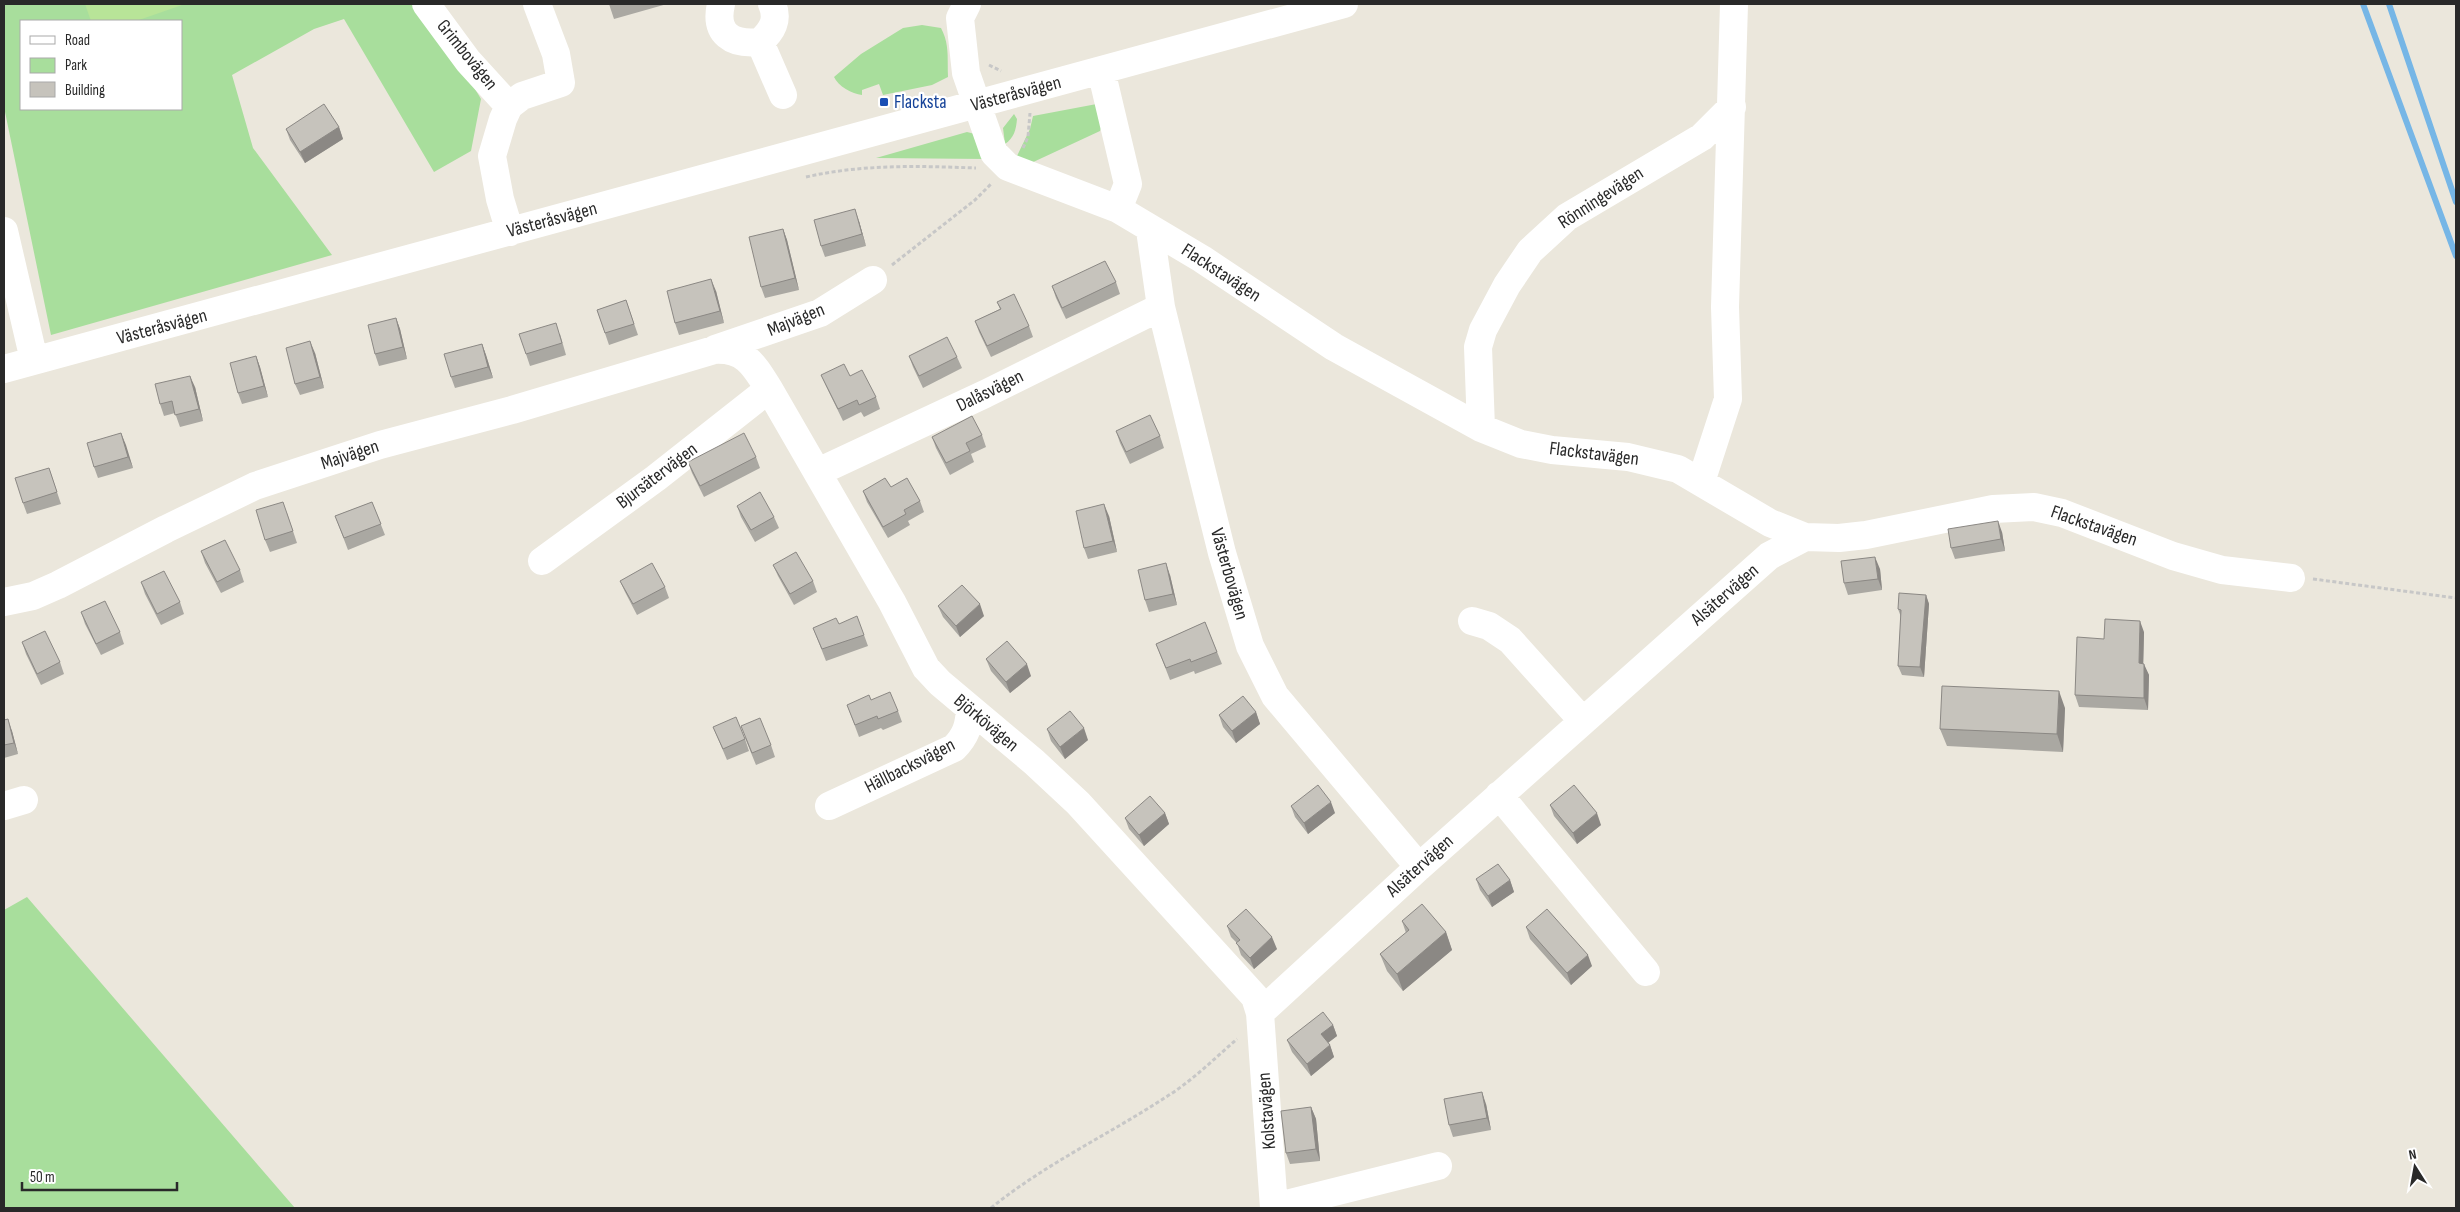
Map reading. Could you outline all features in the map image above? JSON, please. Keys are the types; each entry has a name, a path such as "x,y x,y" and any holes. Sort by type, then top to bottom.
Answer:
{"street":[{"name":"Grimbovägen","path":"426,4 468,61 509,106"},
{"name":"Grimbovägen","path":"510,232 500,199 492,156 509,106 522,96 561,83 556,54 537,4"},
{"path":"721,4 719,14 720,25 726,35 735,41 746,44 760,42 773,28 775,17 772,4"},
{"name":"Flackstavägen","path":"967,4 960,18 966,73 979,104 994,152 1008,167 1118,209 1150,230 1202,259 1334,347 1481,428 1521,444 1552,450 1628,457 1656,462 1678,469 1770,523 1805,537 1839,538 1866,535 1993,509 2034,507 2062,512 2173,556 2222,570 2291,578"},
{"path":"1702,482 1728,399 1724,307 1734,4"},
{"name":"Västeråsvägen","path":"4,369 979,104 1332,5"},
{"path":"760,42 783,95"},
{"path":"1101,70 1128,184 1118,209"},
{"name":"Rönningevägen","path":"1481,428 1478,347 1483,330 1507,285 1530,250 1567,217 1702,137 1732,107"},
{"name":"Västerbovägen","path":"1150,230 1161,307 1222,553 1250,646 1275,696 1419,867"},
{"path":"4,232 34,360"},
{"name":"Majvägen","path":"4,602 32,596 58,585 166,529 255,486 380,445 512,410 714,350 820,313 873,280"},
{"name":"Dalåsvägen","path":"818,472 985,394 1161,307"},
{"name":"Majvägen","path":"714,350 727,349 742,354 757,370 770,389"},
{"name":"Björkövägen","path":"770,389 892,602 926,668 940,683 1078,803 1255,997 1260,1013"},
{"name":"Bjursätervägen","path":"542,562 656,478 770,389"},
{"name":"Alsätervägen","path":"1260,1013 1582,720 1769,556 1805,537"},
{"path":"1472,621 1489,626 1510,640 1582,720"},
{"name":"Hällbacksvägen","path":"828,806 954,748 963,739 969,725 970,709"},
{"path":"1499,795 1646,972"},
{"name":"Kolstavägen","path":"1260,1013 1274,1208"},
{"path":"1274,1208 1438,1166"}],"path":[{"path":"873,280 975,200 993,182"},
{"path":"2291,578 2320,580 2456,598"},
{"path":"991,1208 1040,1172 1188,1082 1250,1028 1260,1013"}],"green space":[{"path":"4,4 418,4 450,47 481,99 471,151 434,172 344,19 314,29 232,75 253,148 332,255 51,335 4,107"},
{"path":"85,4 185,4 139,20 91,20"},
{"path":"922,25 941,28 944,34 947,46 948,77 932,85 883,95 879,84 862,90 862,95 846,89 834,77 861,54 903,28"},
{"path":"1102,103 1108,108 1100,131 1029,164 1017,156 1030,129 1033,116"},
{"path":"1014,114 1017,119 1015,130 1011,139 1005,144 1003,128"},
{"path":"967,132 975,134 987,159 876,158"},
{"path":"27,897 295,1208 4,1208 4,910"}],"building":[{"path":"324,104 339,127 300,152 286,129"},
{"path":"855,209 862,234 821,246 814,220"},
{"path":"783,229 795,278 761,287 749,237"},
{"path":"1105,261 1116,282 1062,308 1052,286"},
{"path":"711,279 720,311 675,323 667,291"},
{"path":"1014,294 1029,326 987,346 975,321 1001,309 997,302"},
{"path":"626,300 634,324 605,333 597,310"},
{"path":"396,318 403,347 375,354 368,325"},
{"path":"556,323 562,343 526,354 519,334"},
{"path":"947,337 957,357 919,376 909,356"},
{"path":"310,341 320,377 295,384 286,348"},
{"path":"482,344 488,367 451,377 444,354"},
{"path":"256,356 264,386 238,393 230,363"},
{"path":"844,364 850,376 862,370 876,397 859,405 857,400 838,409 821,375"},
{"path":"190,376 199,409 175,415 172,401 160,404 155,384"},
{"path":"1150,415 1160,436 1126,452 1116,431"},
{"path":"972,416 982,435 966,443 970,451 946,463 932,437"},
{"path":"121,433 128,457 94,467 87,443"},
{"path":"744,433 756,457 700,486 688,462"},
{"path":"49,468 57,492 23,503 15,478"},
{"path":"885,478 891,487 907,478 920,501 904,510 906,514 883,527 863,491"},
{"path":"760,492 774,517 751,530 737,506"},
{"path":"283,502 293,531 265,540 256,510"},
{"path":"372,502 381,524 344,538 335,516"},
{"path":"1104,504 1113,541 1084,548 1076,511"},
{"path":"1998,521 2001,539 1951,548 1948,529"},
{"path":"225,540 240,570 217,582 201,551"},
{"path":"796,552 813,581 790,594 773,565"},
{"path":"1875,557 1878,579 1844,583 1841,561"},
{"path":"652,563 665,587 633,604 620,581"},
{"path":"1166,563 1173,594 1145,600 1138,570"},
{"path":"164,571 180,602 157,614 141,582"},
{"path":"962,585 980,604 956,626 938,606"},
{"path":"1899,593 1926,595 1920,667 1898,666 1901,610 1898,609"},
{"path":"105,601 120,632 96,644 81,612"},
{"path":"857,616 864,635 822,649 813,628 836,618 839,624"},
{"path":"2105,619 2140,621 2139,663 2144,664 2144,698 2075,695 2077,637 2104,639"},
{"path":"1205,622 1217,652 1191,662 1190,659 1166,668 1156,644"},
{"path":"45,631 60,662 37,674 22,642"},
{"path":"1007,641 1027,664 1006,682 986,659"},
{"path":"1942,686 2059,691 2057,734 1940,729"},
{"path":"890,692 898,711 878,719 877,716 855,725 847,705 869,695 871,700"},
{"path":"1243,696 1256,712 1232,731 1219,715"},
{"path":"1070,711 1084,728 1060,747 1047,729"},
{"path":"736,717 745,739 723,749 713,727"},
{"path":"760,718 771,745 752,753 741,726"},
{"path":"8,719 14,743 4,745 4,720"},
{"path":"1318,785 1331,802 1304,823 1291,806"},
{"path":"1574,785 1597,813 1573,833 1550,805"},
{"path":"1150,796 1165,813 1139,835 1125,818"},
{"path":"1498,864 1510,880 1488,896 1476,879"},
{"path":"1422,904 1446,932 1397,974 1380,954 1409,930 1402,921"},
{"path":"1246,909 1272,937 1250,958 1236,943 1240,940 1227,926"},
{"path":"1547,909 1588,955 1567,973 1526,927"},
{"path":"1323,1012 1333,1025 1321,1034 1330,1045 1307,1064 1287,1040"},
{"path":"1482,1092 1487,1118 1449,1125 1444,1099"},
{"path":"1311,1107 1316,1149 1286,1153 1281,1111"}],"waterway":[{"path":"2363,4 2456,256"},
{"path":"2389,4 2456,202"}],"place":[{"name":"Flacksta","path":"884,102"}]}
